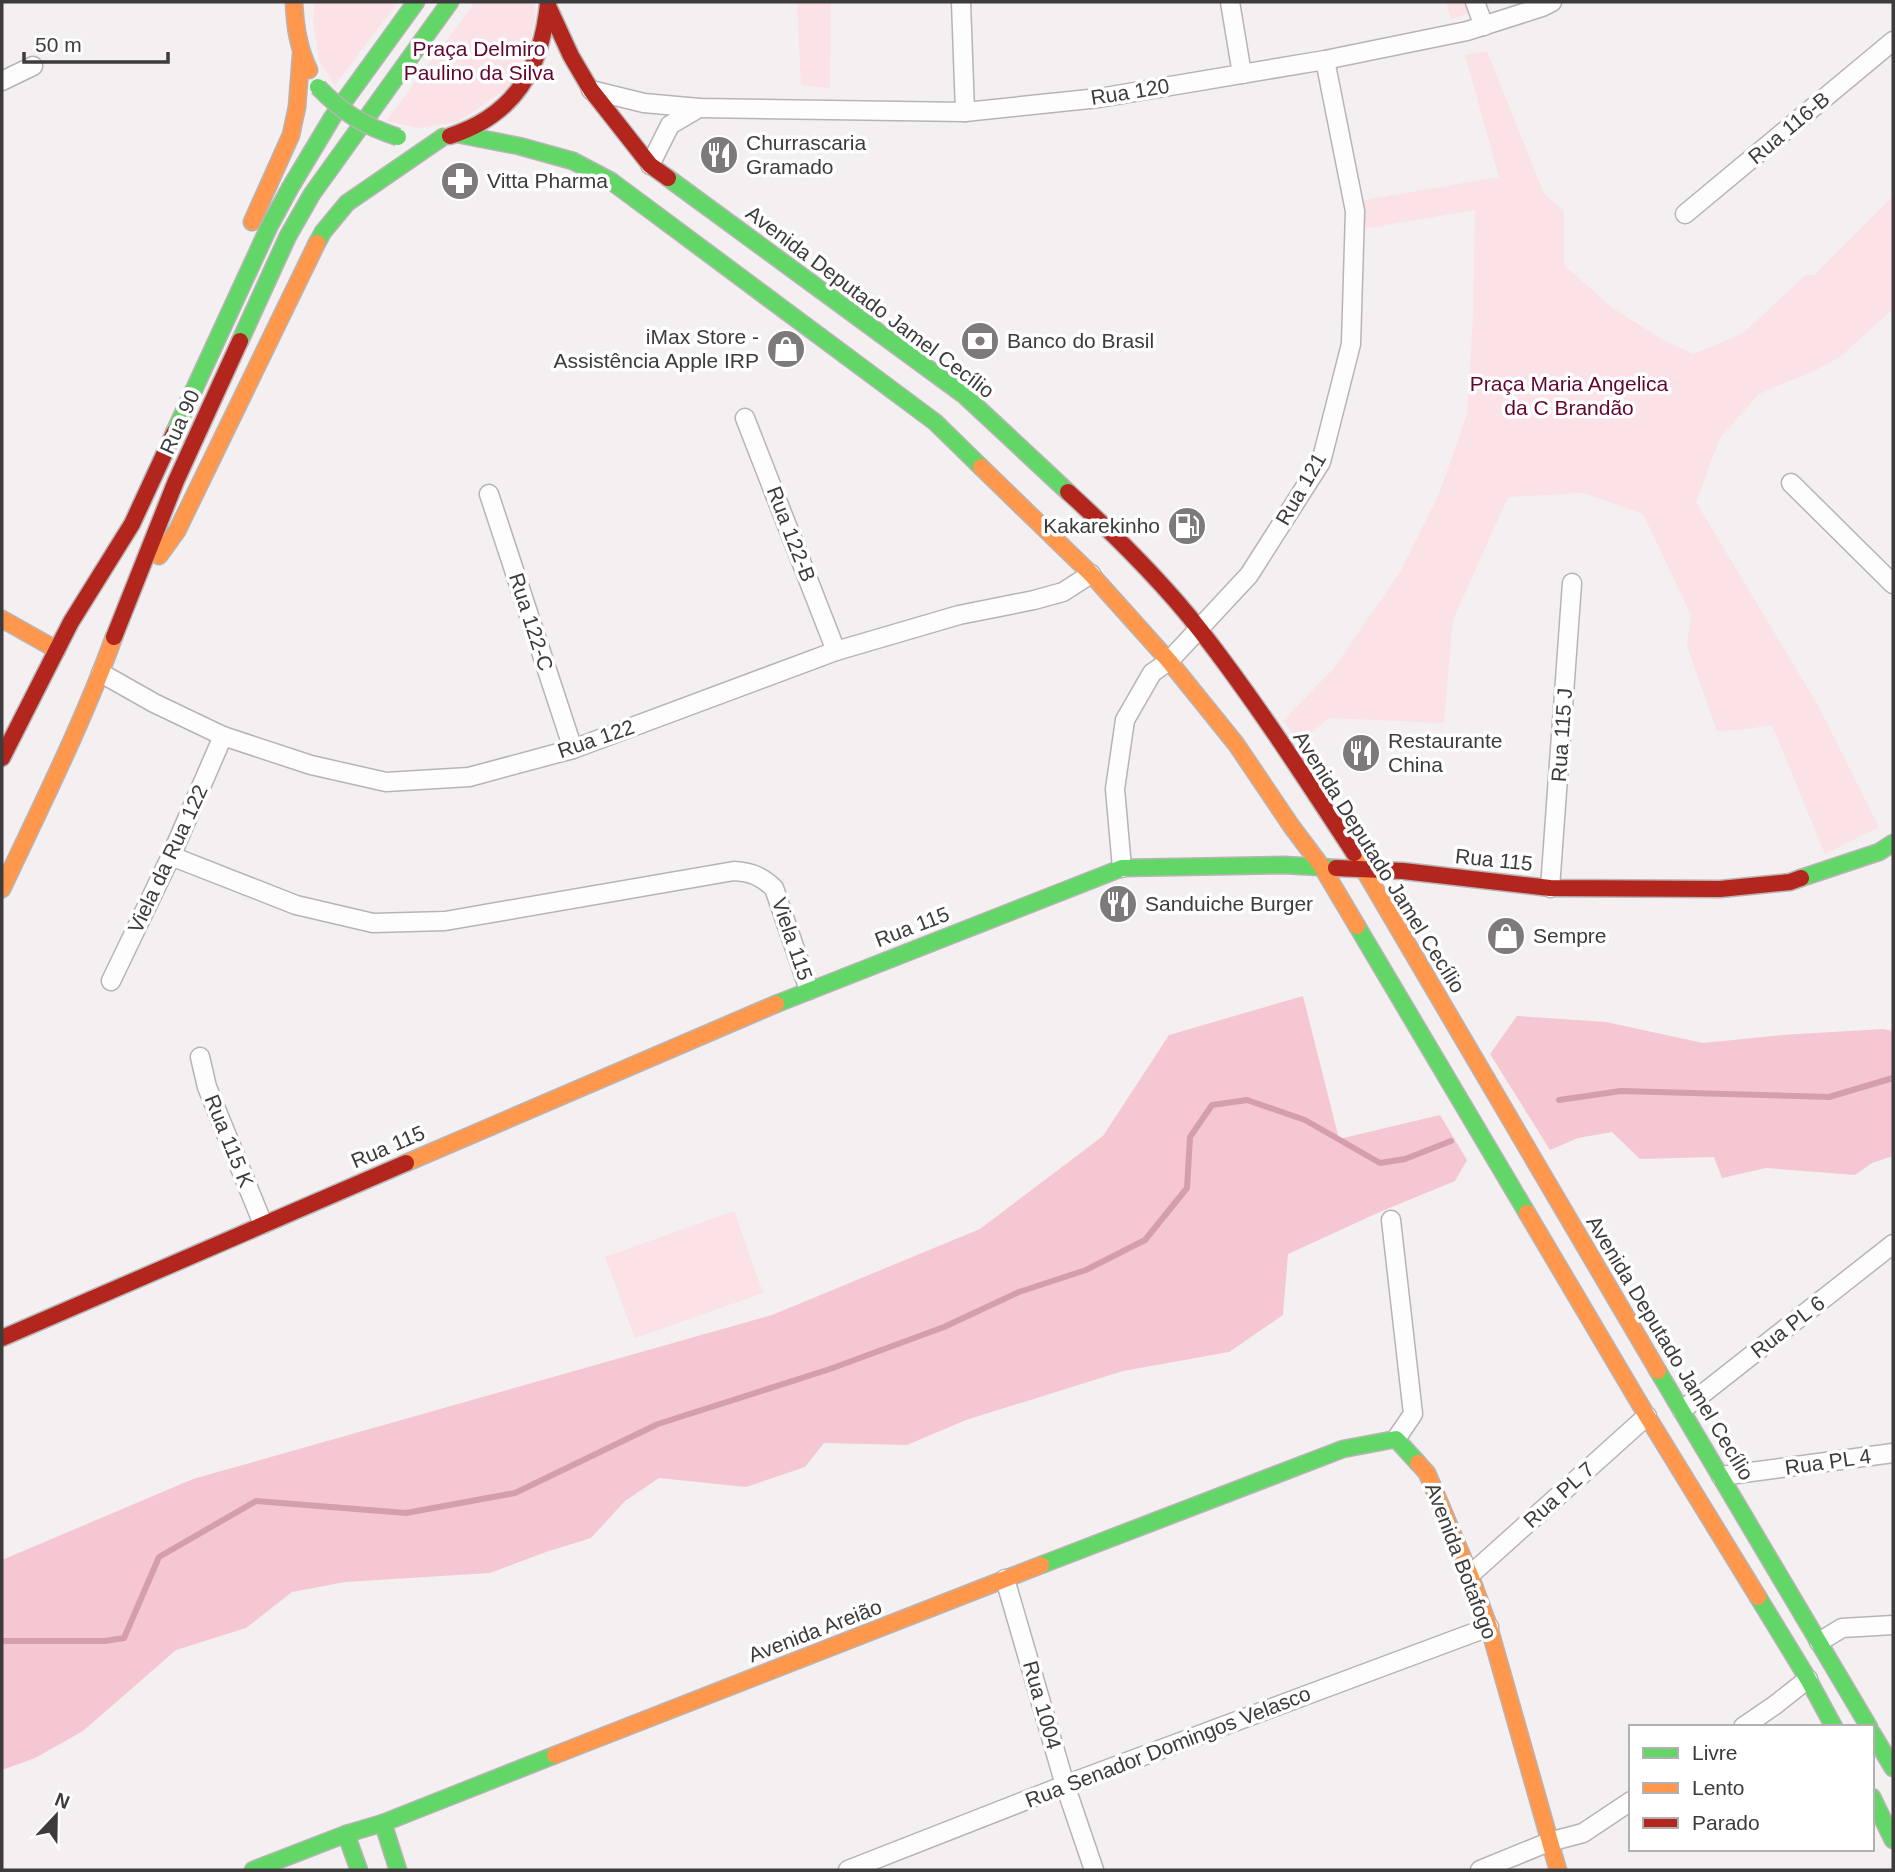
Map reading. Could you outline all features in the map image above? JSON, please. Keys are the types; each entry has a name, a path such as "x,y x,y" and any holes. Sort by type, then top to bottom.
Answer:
{"main road":[{"path":"280,2 318,87 340,110 368,127 398,137 421,139 450,136 519,146 573,161 611,181 935,422 1091,574 1169,661 1236,744 1322,867 1647,1416 1808,1679 1833,1725"},
{"path":"243,242 292,135 297,107 299,48 294,2"},
{"name":"Rua 90","path":"2,758 71,622 132,524 269,227 290,188 332,118 416,2"},
{"name":"Rua 90","path":"2,889 101,673 176,481 288,236 312,194 450,2"},
{"path":"130,594 177,531 323,232 347,203 450,136 496,113 525,84 542,47 548,4"},
{"name":"Avenida Deputado Jamel Cecílio","path":"548,4 571,56 591,90 650,165 964,395 1122,542 1199,629 1283,744 1363,868 1868,1725"},
{"path":"71,622 152,443"},
{"path":"2,619 57,650"},
{"name":"Rua 115","path":"2,1339 810,990 1122,868 1284,865 1363,868 1550,888 1720,890 1790,882 1879,852 1893,843"},
{"name":"Avenida Botafogo","path":"1396,1439 1427,1473 1470,1575 1489,1627 1558,1870"},
{"name":"Avenida Areião","path":"253,1870 346,1834 383,1823 1342,1449 1396,1439"},
{"path":"1874,1735 1893,1768"},
{"path":"1874,1800 1890,1827 1893,1840"},
{"path":"383,1823 398,1870"},
{"path":"346,1834 359,1870"}],"street":[{"path":"961,2 965,112"},
{"path":"1230,2 1242,74"},
{"path":"1475,2 1484,26"},
{"name":"Rua 120","path":"591,90 644,103 698,108 965,112 1099,98 1325,60 1484,26 1552,2"},
{"name":"Rua 116-B","path":"1685,214 1893,41"},
{"name":"Rua 121","path":"1122,868 1115,789 1125,720 1152,673 1169,661 1249,575 1321,462 1351,344 1355,211 1325,60"},
{"path":"2,81 33,66"},
{"path":"650,165 670,125 698,108"},
{"name":"Rua 122-B","path":"745,418 836,651"},
{"path":"1791,483 1893,584"},
{"name":"Rua 122-C","path":"489,495 573,749"},
{"name":"Rua 122","path":"101,673 153,703 223,736 311,765 386,782 469,777 573,749 836,651 959,615 1063,592 1091,574"},
{"name":"Rua 115 J","path":"1550,888 1573,583"},
{"name":"Viela da Rua 122","path":"111,981 171,856 223,736"},
{"name":"Viela 115","path":"171,856 296,905 373,923 444,922 734,871 749,872 763,878 774,888 810,990"},
{"name":"Rua 115 K","path":"200,1057 207,1087 263,1224"},
{"path":"1391,1220 1413,1415 1396,1439"},
{"name":"Rua PL 6","path":"1682,1410 1893,1244"},
{"name":"Rua PL 7","path":"1470,1575 1647,1416"},
{"name":"Rua PL 4","path":"1721,1476 1893,1453"},
{"name":"Rua 1004","path":"1004,1579 1065,1785 1094,1870"},
{"path":"1819,1642 1842,1628 1893,1625"},
{"name":"Rua Senador Domingos Velasco","path":"848,1870 1065,1785 1489,1627"},
{"path":"1746,1725 1808,1679"},
{"path":"1480,1870 1549,1842 1583,1833 1629,1802"}],"green space":[{"name":"Praça Delmiro Paulino da Silva","path":"315,2 398,2 335,85 319,60 313,22"},
{"name":"Praça Delmiro Paulino da Silva","path":"475,2 533,2 536,12 528,57 506,90 457,122 420,128 386,121"},
{"path":"797,2 831,2 830,88 801,85"},
{"path":"1446,2 1482,2 1484,8 1451,19"},
{"name":"Praça Maria Angelica da C Brandão","path":"1487,51 1544,194 1564,211 1564,265 1611,307 1665,341 1693,354 1742,334 1806,275 1814,275 1893,196 1893,309 1841,356 1759,394 1720,438 1696,502 1819,707 1879,827 1825,854 1772,725 1717,731 1687,646 1691,615 1643,514 1583,493 1508,497 1453,620 1444,723 1329,718 1300,742 1283,721 1334,668 1400,572 1439,494 1467,414 1473,317 1475,210 1363,229 1359,201 1499,177 1465,55"},
{"path":"734,1211 763,1293 635,1338 605,1257"}],"shaded area":[{"path":"1303,996 1339,1139 1440,1115 1467,1160 1455,1181 1288,1254 1283,1315 1229,1352 1123,1371 966,1420 907,1445 824,1443 805,1467 746,1487 659,1478 625,1501 591,1538 490,1573 345,1582 292,1592 246,1628 176,1650 83,1731 35,1758 2,1770 2,1560 193,1479 772,1315 980,1229 1103,1136 1169,1035"},
{"path":"1517,1016 1606,1022 1703,1043 1782,1035 1883,1029 1893,1031 1893,1156 1872,1163 1855,1175 1766,1168 1722,1178 1714,1157 1640,1159 1612,1132 1578,1138 1550,1150 1490,1054"}],"waterway":[{"path":"1559,1100 1621,1091 1829,1097 1893,1078"},
{"path":"2,1641 105,1641 124,1638 159,1557 256,1501 406,1513 515,1493 658,1424 830,1369 944,1327 1019,1292 1086,1270 1145,1240 1187,1188 1190,1137 1212,1105 1247,1100 1305,1120 1380,1163 1405,1159 1451,1141"}],"traffic: fast":[{"path":"174,433 269,227 290,188 332,118 416,2"},
{"path":"240,341 288,236 312,194 450,2"},
{"path":"318,87 355,118 398,137"},
{"path":"457,134 519,146 573,161 611,181 935,422 981,467"},
{"path":"317,243 347,203 443,137"},
{"path":"668,178 964,395 1068,492"},
{"path":"1801,878 1879,852 1893,843"},
{"path":"776,1004 1122,868 1284,865 1336,868"},
{"path":"1357,926 1527,1213"},
{"path":"1658,1371 1868,1725"},
{"path":"1041,1565 1343,1449 1396,1439 1418,1463"},
{"path":"1758,1597 1833,1725"},
{"path":"1874,1736 1893,1768"},
{"path":"253,1870 346,1834 383,1823 555,1755"},
{"path":"1874,1801 1893,1840"},
{"path":"383,1823 398,1870"},
{"path":"346,1834 359,1870"}],"traffic: slow":[{"path":"294,2 298,37 309,70"},
{"path":"252,222 291,135 297,107 301,55"},
{"path":"159,556 177,531 317,243"},
{"path":"981,467 1091,574 1169,661 1236,744 1322,867 1357,926"},
{"path":"2,619 57,650"},
{"path":"2,889 75,733 114,637"},
{"path":"1354,853 1658,1371"},
{"path":"406,1163 776,1004"},
{"path":"1527,1213 1758,1597"},
{"path":"1418,1463 1427,1473 1489,1627 1558,1870"},
{"path":"555,1755 1041,1565"}],"traffic: jam":[{"path":"450,136 492,116 521,86 539,49 548,4"},
{"path":"548,6 571,56 591,90 650,165 668,178"},
{"path":"114,637 176,481 240,341"},
{"path":"2,758 71,622 132,524 174,433"},
{"path":"1068,492 1137,558 1200,630 1299,768 1354,853"},
{"path":"1336,868 1403,871 1550,888 1720,889 1790,882 1801,878"},
{"path":"2,1338 406,1163"}],"place":[{"name":"Churrascaria Gramado","path":"719,155"},
{"name":"Vitta Pharma","path":"460,181"},
{"name":"Banco do Brasil","path":"980,341"},
{"name":"iMax Store - Assistência Apple IRP","path":"786,349"},
{"name":"Kakarekinho","path":"1187,526"},
{"name":"Restaurante China","path":"1361,753"},
{"name":"Sanduiche Burger","path":"1118,904"},
{"name":"Sempre","path":"1506,936"}]}
